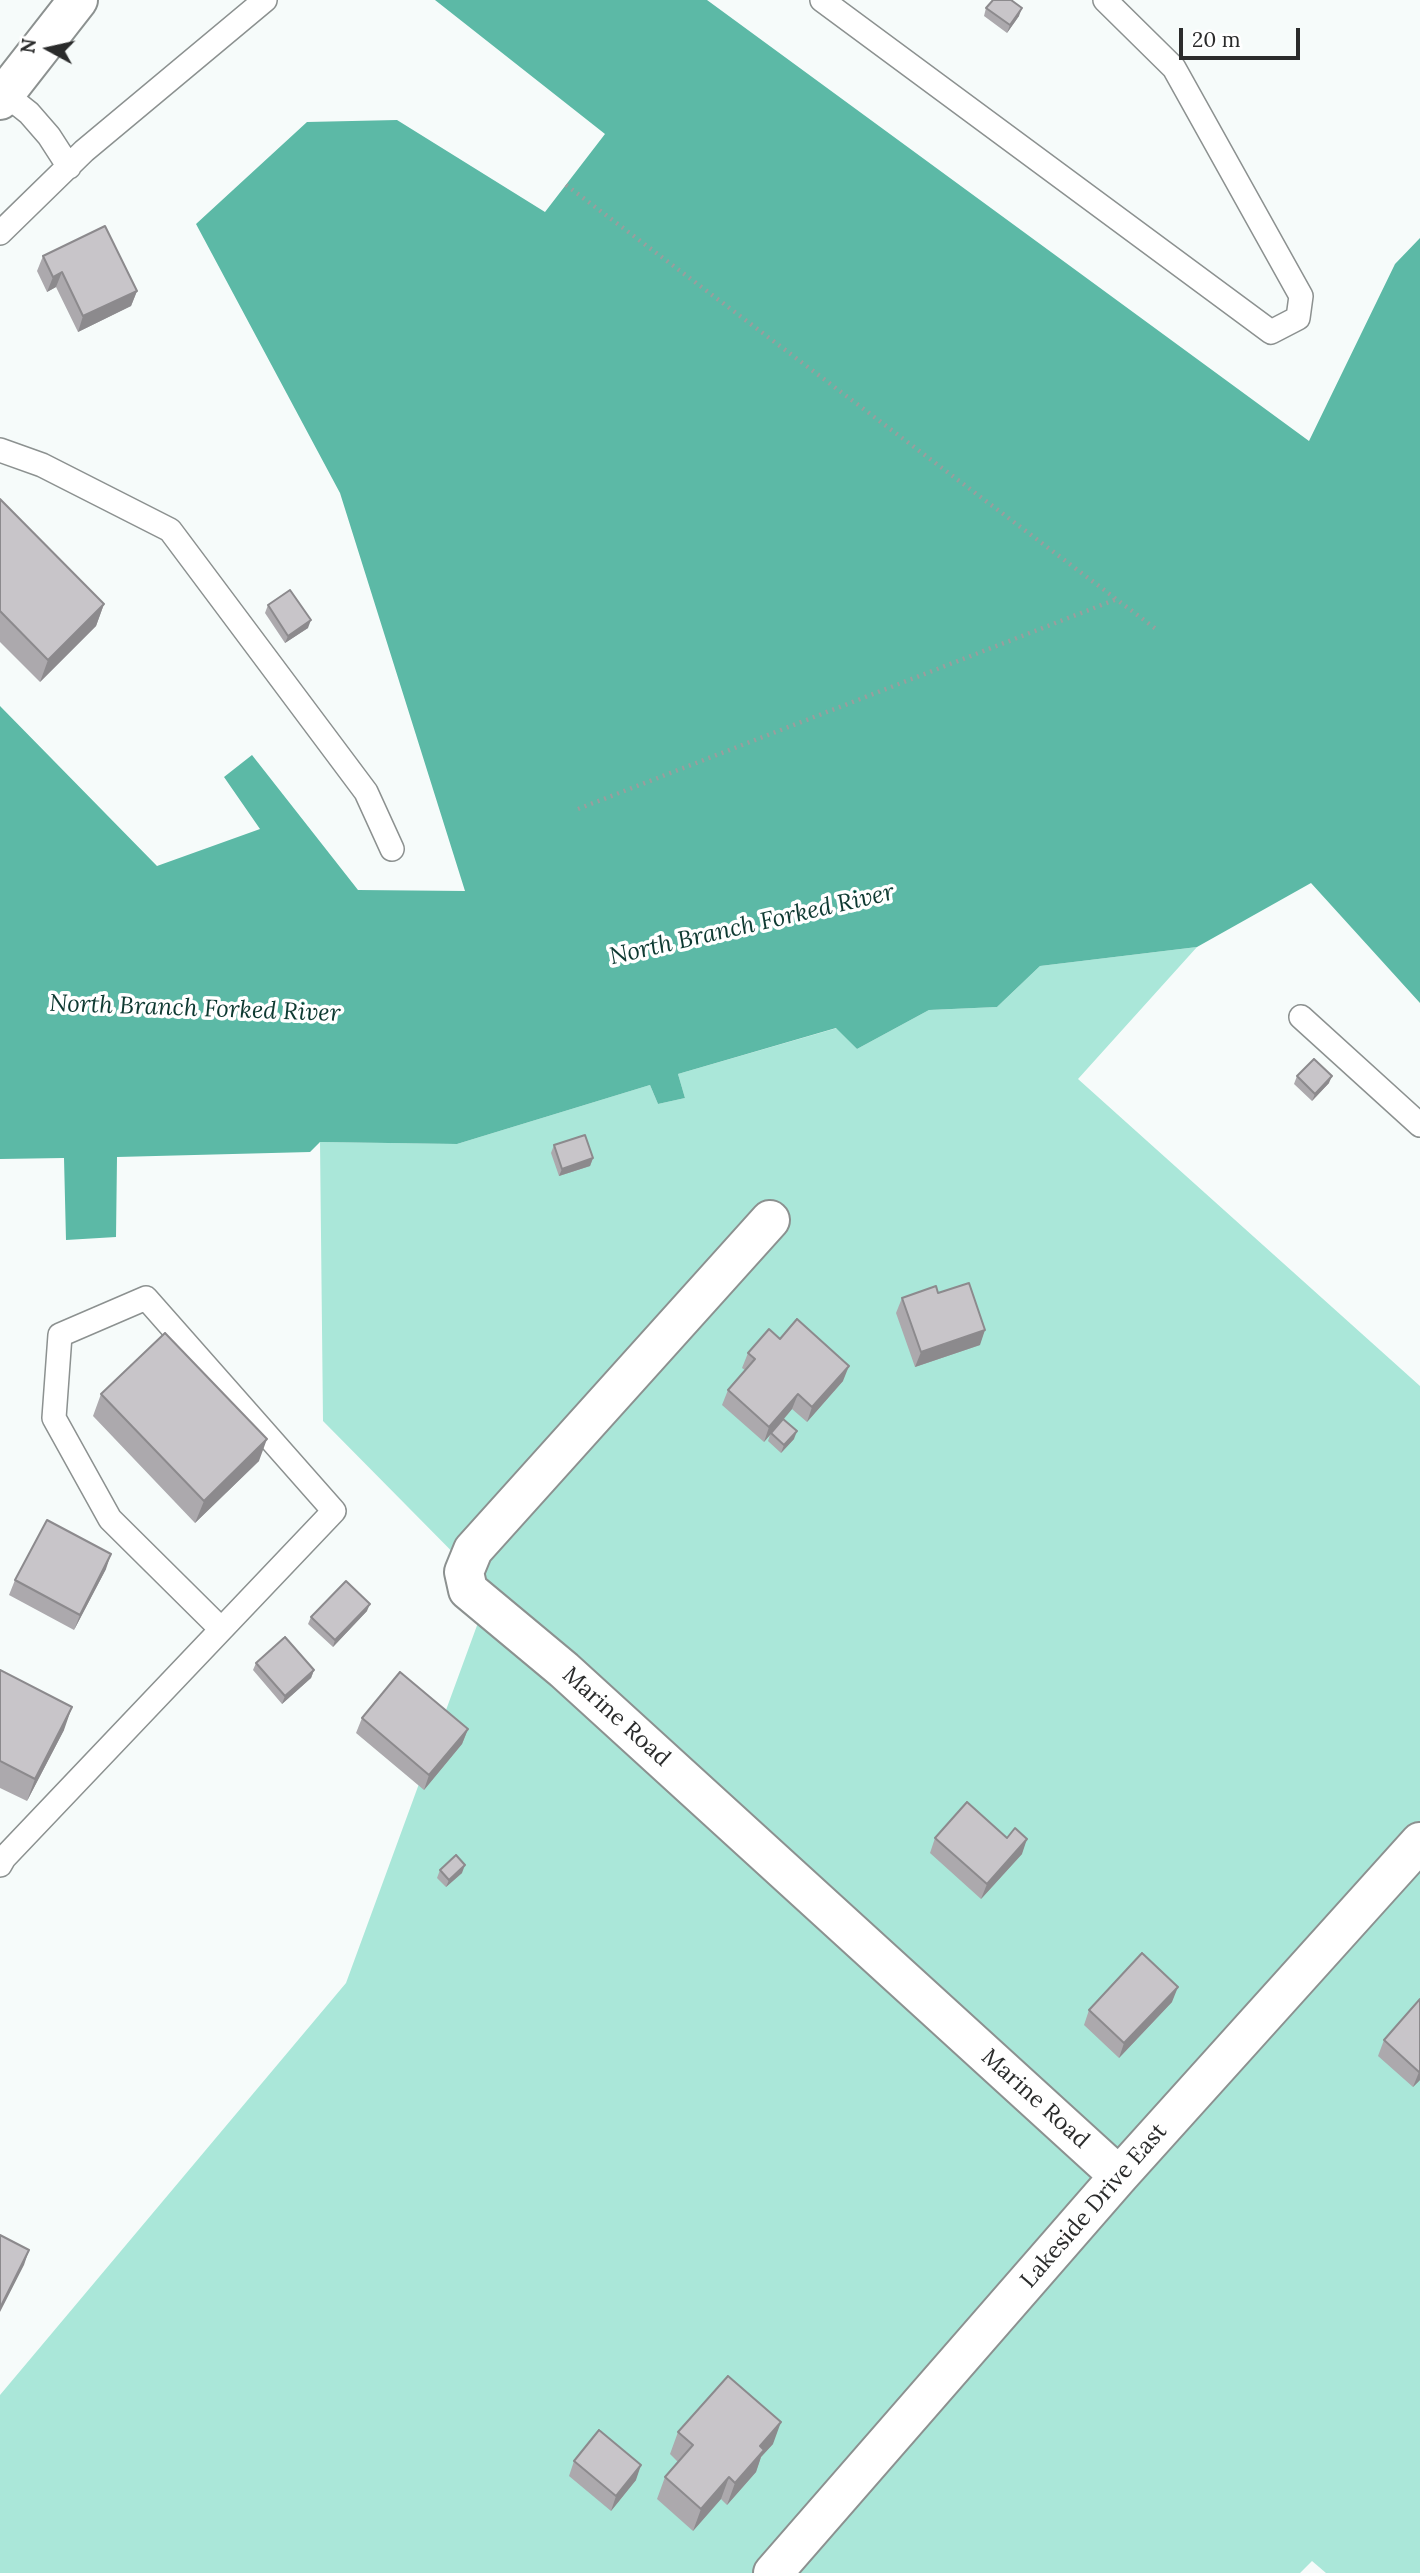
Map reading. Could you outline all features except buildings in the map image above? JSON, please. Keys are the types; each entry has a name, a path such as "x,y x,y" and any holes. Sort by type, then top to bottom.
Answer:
{"street":[{"path":"2,97 78,0"},
{"name":"Marine Road","path":"770,1220 473,1550 464,1572 468,1590 575,1679 1119,2176"},
{"name":"Lakeside Drive East","path":"773,2573 1119,2176 1420,1842"}],"lane":[{"path":"0,233 69,166 265,0"},
{"path":"822,0 1271,332 1298,317 1301,296 1174,68 1105,0"},
{"path":"2,97 29,113 49,136 69,166"},
{"path":"0,450 42,464 170,530 366,792 392,849"},
{"path":"1301,1017 1420,1125"},
{"path":"1,1860 334,1511 146,1298 60,1335 54,1418 110,1519 220,1628"}],"path":[{"path":"566,185 1156,629"},
{"path":"578,809 1117,599"}],"shaded area":[{"path":"1197,947 1078,1079 1420,1386 1420,2573 1326,2573 1312,2561 1300,2573 0,2573 0,2395 346,1983 490,1590 323,1421 320,1142 457,1144 650,1085 658,1104 685,1098 678,1074 837,1028 857,1049 929,1010 997,1007 1040,966"}],"water":[{"name":"North Branch Forked River","path":"435,0 707,0 1309,441 1395,264 1420,238 1420,1003 1311,883 1197,947 1040,966 997,1007 929,1010 857,1049 836,1028 678,1074 685,1098 658,1104 650,1085 457,1144 320,1142 310,1152 117,1157 116,1237 66,1240 64,1158 0,1159 0,706 157,866 260,829 224,777 252,755 358,890 465,891 340,493 196,224 307,122 397,120 545,212 605,134"}]}
